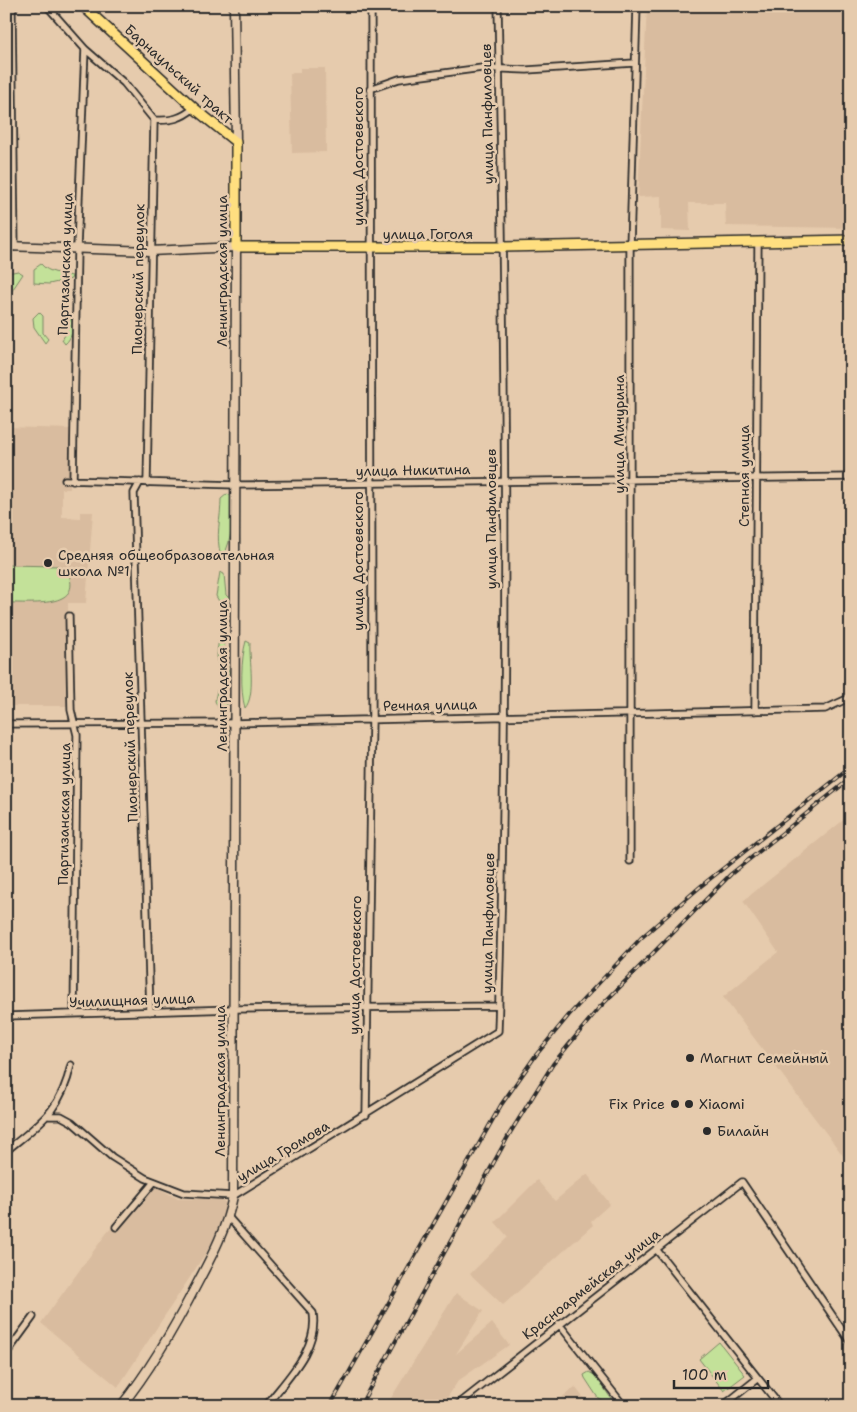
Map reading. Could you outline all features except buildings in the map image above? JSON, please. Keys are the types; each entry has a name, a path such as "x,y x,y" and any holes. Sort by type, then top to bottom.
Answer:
{"main road":[{"name":"Барнаульский тракт","path":"83,6 194,108 236,142"},
{"name":"Ленинградская улица","path":"236,142 236,247"},
{"name":"улица Гоголя","path":"236,247 630,246 758,241 851,240"}],"street":[{"path":"15,6 12,11 15,247"},
{"path":"47,6 86,49 124,83 154,120 170,121 185,116 194,108"},
{"name":"Ленинградская улица","path":"234,6 236,142"},
{"name":"улица Достоевского","path":"366,1115 366,1008 372,719 370,6"},
{"name":"улица Панфиловцев","path":"498,6 503,247 503,716 498,1031"},
{"name":"улица Мичурина","path":"630,861 630,246 637,6"},
{"name":"Партизанская улица","path":"73,480 77,248 86,49"},
{"path":"370,89 399,79 482,68 527,70 634,64"},
{"name":"Пионерский переулок","path":"147,483 154,120"},
{"name":"Степная улица","path":"755,711 758,241"},
{"name":"улица Гоголя","path":"6,246 150,250 236,247"},
{"name":"Ленинградская улица","path":"233,1196 236,247"},
{"name":"улица Никитина","path":"65,480 236,486 851,477"},
{"name":"Пионерский переулок","path":"140,482 134,493 150,1012"},
{"name":"Партизанская улица","path":"70,616 72,724 77,735 74,1014"},
{"name":"Речная улица","path":"6,724 235,723 825,709 851,697"},
{"name":"Училищная улица","path":"6,1016 234,1009 499,1006"},
{"name":"улица Громова","path":"120,1406 141,1382 179,1321 229,1218 233,1196 366,1115 498,1031"},
{"path":"6,1151 49,1116 67,1084 72,1065"},
{"path":"49,1116 61,1116 72,1122 112,1157 154,1182 184,1193 233,1196"},
{"path":"116,1227 154,1182"},
{"name":"Красноармейская улица","path":"456,1406 742,1182 851,1343"},
{"path":"229,1218 306,1304 312,1313 315,1325 307,1351 266,1406"},
{"path":"656,1249 780,1406"},
{"path":"6,1354 32,1317"},
{"path":"559,1324 624,1406"},
{"path":"723,1406 758,1378"}],"shaded area":[{"path":"647,6 851,6 851,228 726,226 725,203 689,203 690,231 661,230 661,196 638,197"},
{"path":"300,68 325,68 326,152 292,153 290,73 300,73"},
{"name":"Средняя общеобразовательная школа №1","path":"6,427 71,429 70,489 62,489 62,517 80,518 80,512 93,512 86,603 68,603 67,706 6,706"},
{"path":"851,814 851,1166 723,997 778,952 743,901"},
{"path":"587,1174 610,1204 591,1221 593,1225 503,1305 470,1274 508,1237 495,1222 537,1180 555,1201"},
{"path":"153,1185 178,1199 221,1199 227,1204 213,1242 118,1387 41,1323 106,1234 144,1190 148,1194"},
{"path":"456,1293 483,1311 456,1354 492,1323 509,1345 458,1381 442,1406 386,1406"},
{"path":"575,1387 590,1406 551,1406"}],"green space":[{"path":"41,264 51,271 72,276 71,279 49,284 34,283 34,269"},
{"path":"18,271 23,274 11,292 6,306 7,273"},
{"path":"39,312 43,316 43,333 48,339 45,343 34,327 33,318"},
{"path":"72,318 72,332 65,344 62,340 65,335 64,323"},
{"path":"227,494 232,496 232,520 229,543 223,557 221,556 218,541 221,499"},
{"path":"6,565 59,566 69,575 71,586 67,594 60,599 50,602 6,603"},
{"path":"220,572 224,574 226,595 229,598 225,603 220,603 216,596"},
{"path":"219,641 222,641 226,653 229,673 225,677 220,676 218,668 217,654"},
{"path":"246,641 250,643 251,686 245,708 242,693 242,674"},
{"path":"222,686 226,690 227,704 224,709 219,709 215,701 217,690"},
{"path":"719,1342 745,1375 724,1391 699,1359"},
{"path":"589,1372 596,1376 614,1403 611,1405 598,1398 585,1378 584,1375"}],"railway":[{"path":"330,1406 501,1105 536,1055 569,1015 641,938 701,886 851,767"},
{"path":"360,1406 510,1133 553,1064 599,1008 731,874 851,778"}],"place":[{"name":"Средняя общеобразовательная школа №1","path":"48,563"},
{"name":"Магнит Семейный","path":"690,1058"},
{"name":"Fix Price","path":"675,1104"},
{"name":"Xiaomi","path":"689,1104"},
{"name":"Билайн","path":"707,1131"}]}
